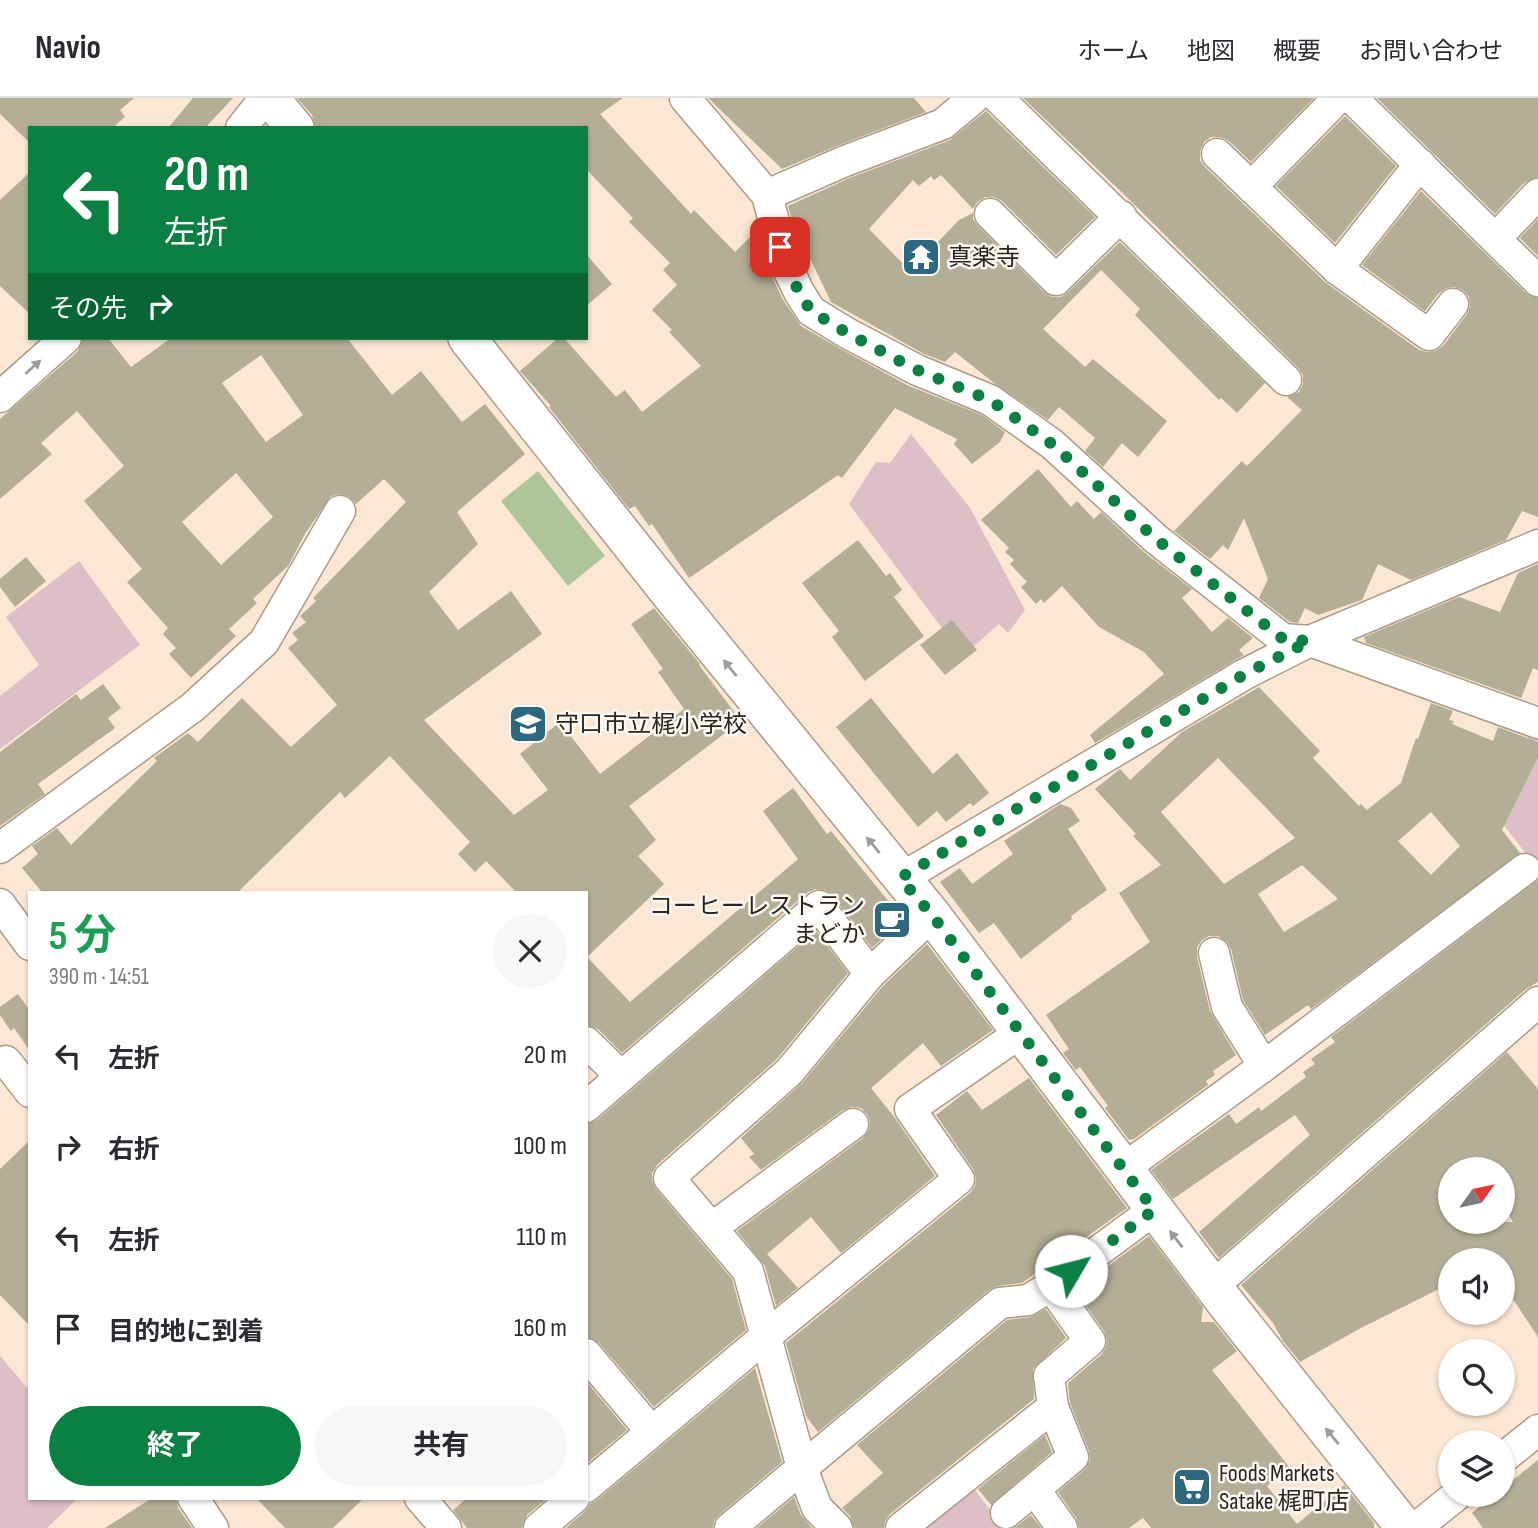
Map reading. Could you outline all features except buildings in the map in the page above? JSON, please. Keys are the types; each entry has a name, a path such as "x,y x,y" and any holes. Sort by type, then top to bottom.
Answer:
{"street":[{"path":"244,126 268,98 293,126"},
{"path":"685,98 767,195 785,263 811,311 917,370 990,400 1052,444 1156,539 1283,639 1310,641 1538,723"},
{"path":"767,195 943,124 974,98"},
{"path":"998,98 1286,380"},
{"path":"1251,187 1338,98"},
{"path":"1352,98 1538,281"},
{"path":"1217,154 1337,268 1429,335 1453,304"},
{"path":"1337,268 1420,164"},
{"path":"1496,237 1538,194"},
{"path":"989,214 1056,280 1121,216"},
{"path":"0,397 64,340"},
{"path":"469,340 932,915 1122,1170 1405,1528"},
{"path":"0,848 193,707 264,642 340,511"},
{"path":"900,878 1233,681 1310,641 1538,545"},
{"path":"1122,1170 1265,1066 1525,869"},
{"path":"0,904 28,942"},
{"path":"588,1105 819,906 870,974"},
{"path":"837,1528 817,1508 802,1468 748,1271 669,1178 789,1072 870,974 932,915"},
{"path":"1214,953 1227,1007 1265,1066"},
{"path":"1213,1286 1538,1002"},
{"path":"588,1485 959,1179 910,1109 1020,1033"},
{"path":"588,1044 621,1076"},
{"path":"0,1063 6,1061 28,1089"},
{"path":"712,1227 853,1124"},
{"path":"730,1528 1000,1303 1027,1300 1051,1286 1154,1210"},
{"path":"1006,1513 1073,1457 1053,1407 1049,1376 1090,1341 1051,1286"},
{"path":"588,1356 652,1431"},
{"path":"901,1528 1053,1407"},
{"path":"1515,1448 1538,1430"},
{"path":"1035,1490 1062,1528"},
{"path":"194,1500 212,1528"},
{"path":"422,1500 446,1528"},
{"path":"539,1528 572,1500"},
{"path":"1416,1528 1442,1507"}],"shaded area":[{"path":"911,434 970,508 1025,610 1008,633 999,624 963,656 849,504 876,462 890,463"},
{"path":"538,471 605,556 568,586 501,501"},
{"path":"79,561 140,645 0,749 0,696 39,665 6,617"},
{"path":"1531,732 1538,732 1538,869 1495,814 1495,802"},
{"path":"0,1356 28,1389 28,1500 76,1500 47,1528 0,1528"},
{"path":"971,1485 1004,1528 915,1528"}],"place":[{"name":"真楽寺","path":"921,257"},
{"name":"守口市立梶小学校","path":"528,724"},
{"name":"コーヒーレストラン まどか","path":"892,920"},
{"name":"Foods Markets Satake 梶町店","path":"1192,1487"}],"route":[{"path":"780,247 799,292 811,311 917,370 990,400 1052,444 1156,539 1283,639 1310,641 1245,674 900,878 932,915 1154,1210 1071,1271"}]}
